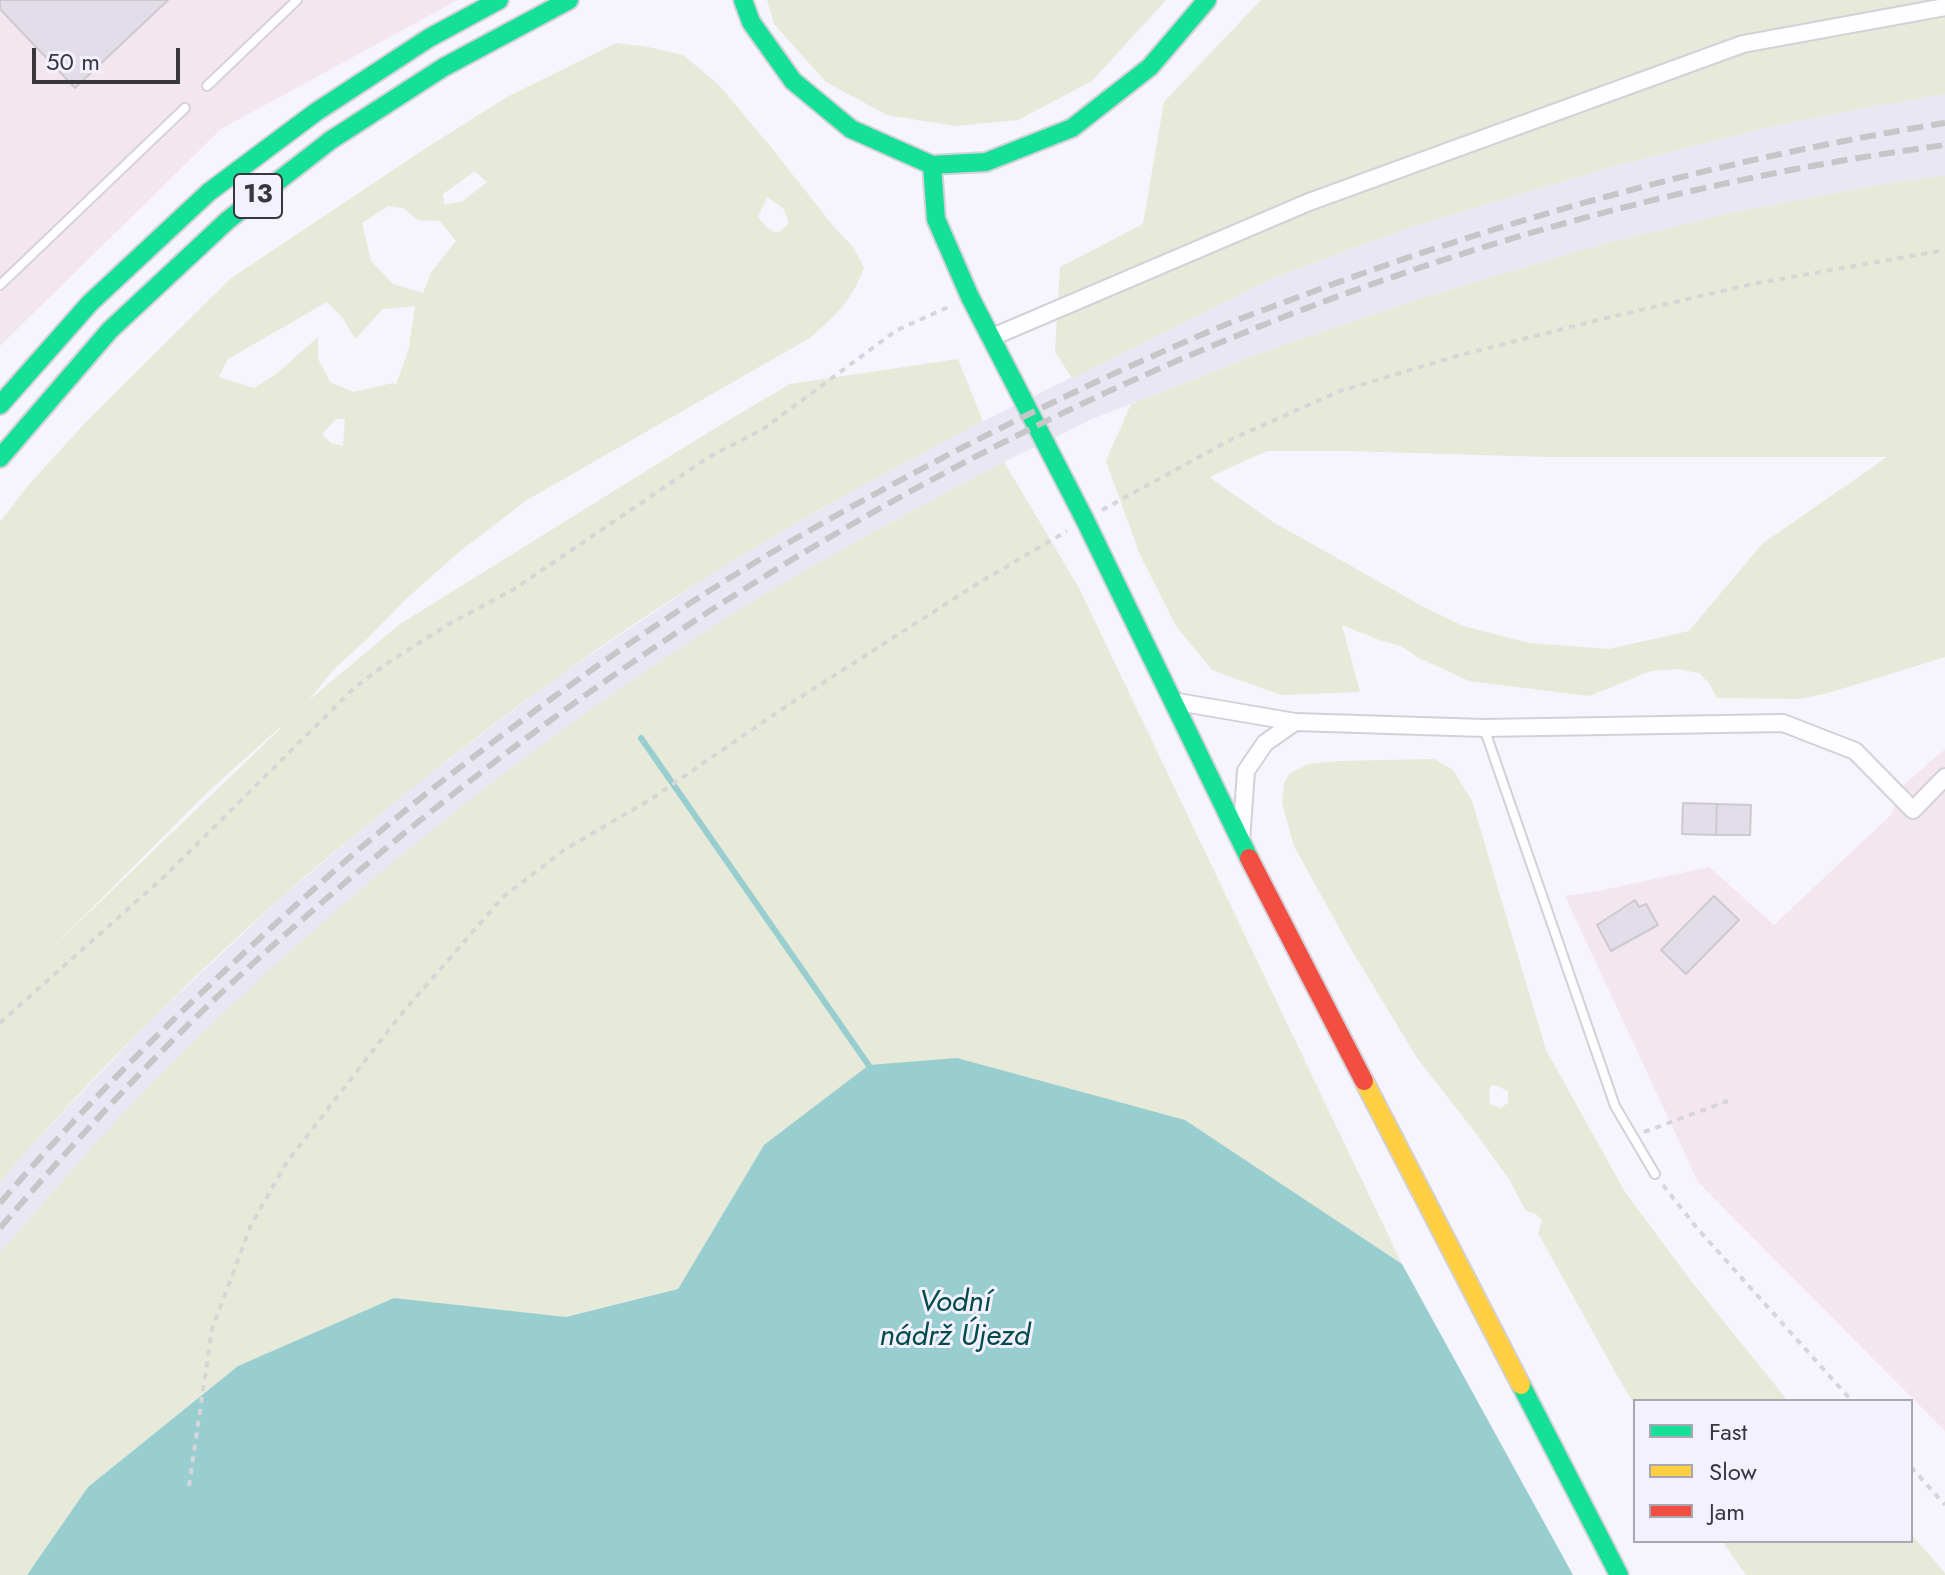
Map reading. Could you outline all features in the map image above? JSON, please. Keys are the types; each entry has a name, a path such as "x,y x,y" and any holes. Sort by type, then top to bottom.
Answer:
{"main road":[{"name":"13","path":"0,405 90,303 209,192 341,96 429,38 499,0"},
{"name":"13","path":"0,458 110,330 228,220 331,140 444,67 569,0"},
{"path":"743,0 751,22 793,81 851,129 932,165 986,162 1072,128 1150,67 1207,0"},
{"path":"932,165 936,219 970,297 1085,520 1241,842 1619,1575"}],"street":[{"path":"990,338 1309,202 1743,44 1945,7"},
{"path":"1172,701 1295,722 1484,728 1783,723 1855,751 1913,810 1945,777"},
{"path":"1241,842 1246,771 1265,743 1295,722"}],"lane":[{"path":"207,86 297,0"},
{"path":"0,285 185,108"},
{"path":"1484,728 1615,1106 1655,1174"}],"path":[{"path":"189,1486 212,1329 251,1225 287,1162 398,1018 503,897 564,850 651,799 785,707 977,584 1085,520 1232,439 1340,391 1457,356 1609,317 1752,284 1945,250"},
{"path":"0,1023 167,874 365,679 449,624 514,589 709,457 763,429 897,330 970,297"},
{"path":"1633,1137 1728,1101"},
{"path":"1655,1174 1696,1227 1850,1399"},
{"path":"1913,1469 1945,1505"}],"shaded area":[{"path":"0,0 458,0 221,129 0,346"},
{"path":"1945,94 1945,176 1883,184 1731,213 1599,245 1422,298 1274,348 1092,419 1004,462 893,521 738,611 517,764 314,930 67,1175 0,1253 0,1182 150,1021 283,896 414,786 553,680 714,572 779,533 983,421 1271,279 1411,227 1604,169 1765,128"},
{"path":"1945,749 1945,1431 1698,1182 1565,896 1709,867 1774,925 1891,815 1904,785"}],"green space":[{"path":"767,0 1166,0 1092,81 1018,120 955,126 887,115 826,82 774,24"},
{"path":"1261,0 1945,0 1945,94 1765,128 1604,169 1411,227 1270,279 1072,378 1055,352 1060,267 1143,224 1164,102"},
{"path":"616,43 683,55 718,84 853,247 864,268 842,307 810,338 527,500 459,552 333,670 308,701 400,624 790,384 958,359 983,421 814,513 669,601 579,662 449,759 303,878 209,964 101,1071 0,1182 0,522 85,423 230,279 507,97","holes":["475,171 487,182 463,201 444,205 443,194","767,197 783,208 789,223 778,233 767,228 758,217","388,206 403,208 418,220 440,221 456,241 432,271 423,293 393,284 371,261 362,223","327,302 343,318 355,339 383,309 415,306 409,348 396,385 393,383 353,392 330,382 318,359 318,337 275,375 254,388 219,377 228,359","336,419 345,419 343,446 331,443 322,434","280,729 47,953 211,789"]},
{"path":"1945,176 1945,657 1799,699 1717,698 1699,673 1677,669 1651,671 1589,696 1469,681 1417,657 1401,646 1342,625 1360,692 1281,695 1212,670 1176,626 1140,555 1106,461 1131,404 1274,348 1422,298 1599,245 1731,213 1883,184","holes":["1267,451 1549,457 1887,457 1762,544 1689,631 1609,649 1530,643 1463,626 1273,522 1209,477"]},
{"path":"1004,462 1079,588 1402,1264 1185,1120 764,1145 678,1289 566,1317 394,1299 238,1366 88,1487 27,1575 0,1575 0,1253 90,1150 183,1052 313,931 449,816 520,762 665,658 739,610 837,552"},
{"path":"1434,759 1453,770 1472,801 1546,1050 1625,1192 1691,1281 1786,1399 1633,1399 1633,1402 1538,1233 1542,1221 1536,1214 1526,1211 1509,1179 1417,1058 1348,944 1294,846 1282,803 1284,783 1289,774 1308,764","holes":["1490,1086 1508,1091 1508,1103 1500,1108 1490,1104"]},
{"path":"1913,1536 1945,1573 1945,1575 1746,1575 1723,1543 1913,1543"}],"water":[{"name":"Vodní nádrž Újezd","path":"957,1058 1185,1120 1402,1264 1573,1575 27,1575 88,1487 238,1366 394,1298 566,1317 678,1289 764,1145 869,1065"}],"building":[{"path":"0,0 168,0 75,88 0,9"},
{"path":"1683,803 1717,804 1716,835 1682,834"},
{"path":"1717,804 1751,805 1750,835 1716,835"},
{"path":"1714,896 1739,920 1686,974 1661,950"},
{"path":"1635,900 1639,907 1646,904 1658,925 1611,951 1597,925"}],"waterway":[{"path":"641,738 872,1070"}],"railway":[{"path":"0,1203 83,1111 170,1023 303,899 402,813 515,725 606,660 745,568 843,512 994,432 1149,358 1217,328 1403,259 1556,211 1710,170 1945,123"},
{"path":"0,1228 62,1157 194,1019 373,859 545,724 726,601 914,489 1110,391 1311,306 1518,237 1730,182 1945,145"}],"traffic: fast":[{"path":"0,405 90,303 209,192 316,112 429,38 499,0"},
{"path":"0,458 110,330 228,220 331,140 444,67 569,0"},
{"path":"743,0 751,22 793,81 851,129 932,165 936,219 970,297 1085,520 1249,858"},
{"path":"932,165 986,162 1072,128 1150,67 1207,0"},
{"path":"1521,1385 1619,1575"}],"traffic: slow":[{"path":"1364,1081 1521,1385"}],"traffic: jam":[{"path":"1249,858 1364,1081"}]}
